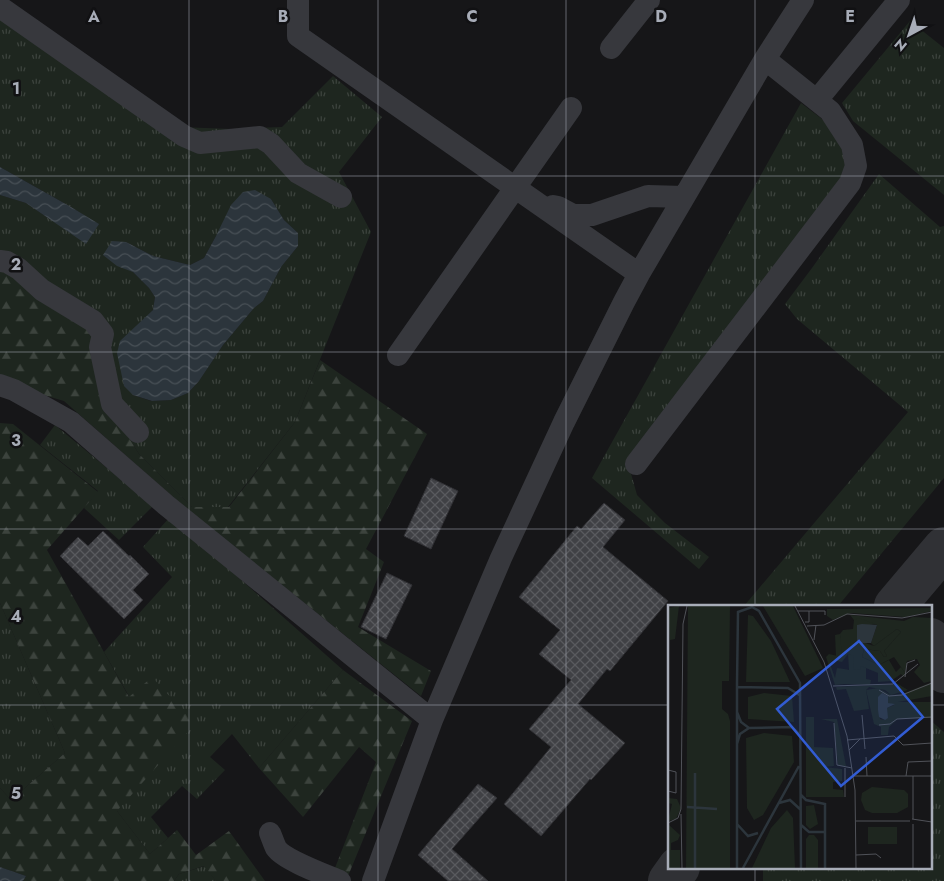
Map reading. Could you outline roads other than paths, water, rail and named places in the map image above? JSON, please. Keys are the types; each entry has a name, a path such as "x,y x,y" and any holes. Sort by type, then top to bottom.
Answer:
{"street":[{"path":"298,0 298,36 639,274"},
{"path":"611,48 649,0"},
{"path":"373,881 432,720 501,558 564,422 639,274 765,59 804,0"},
{"path":"817,100 899,0"},
{"path":"0,7 184,136 200,143 260,138 271,144 298,173 341,197"},
{"path":"636,464 850,183 856,166 852,145 830,110 765,59"},
{"path":"398,355 571,108"},
{"path":"535,202 558,207 573,215 592,215 648,196 684,197"},
{"path":"0,261 8,262 19,269 42,290 93,321 103,334 100,347 112,404 138,432"},
{"path":"0,385 14,390 71,422 166,505 432,720"},
{"path":"270,834 277,849 286,856 305,867 340,881"}],"water":[{"path":"0,167 99,224 86,244 26,203 0,195"},
{"path":"255,190 271,199 284,220 298,233 298,246 281,267 263,301 254,308 223,345 199,381 188,393 171,400 152,401 133,395 124,386 117,353 120,341 153,310 155,297 133,272 117,266 103,255 112,241 126,242 153,256 190,265 204,258 231,205 243,192"},
{"path":"0,867 26,876 23,881 0,881"}]}
